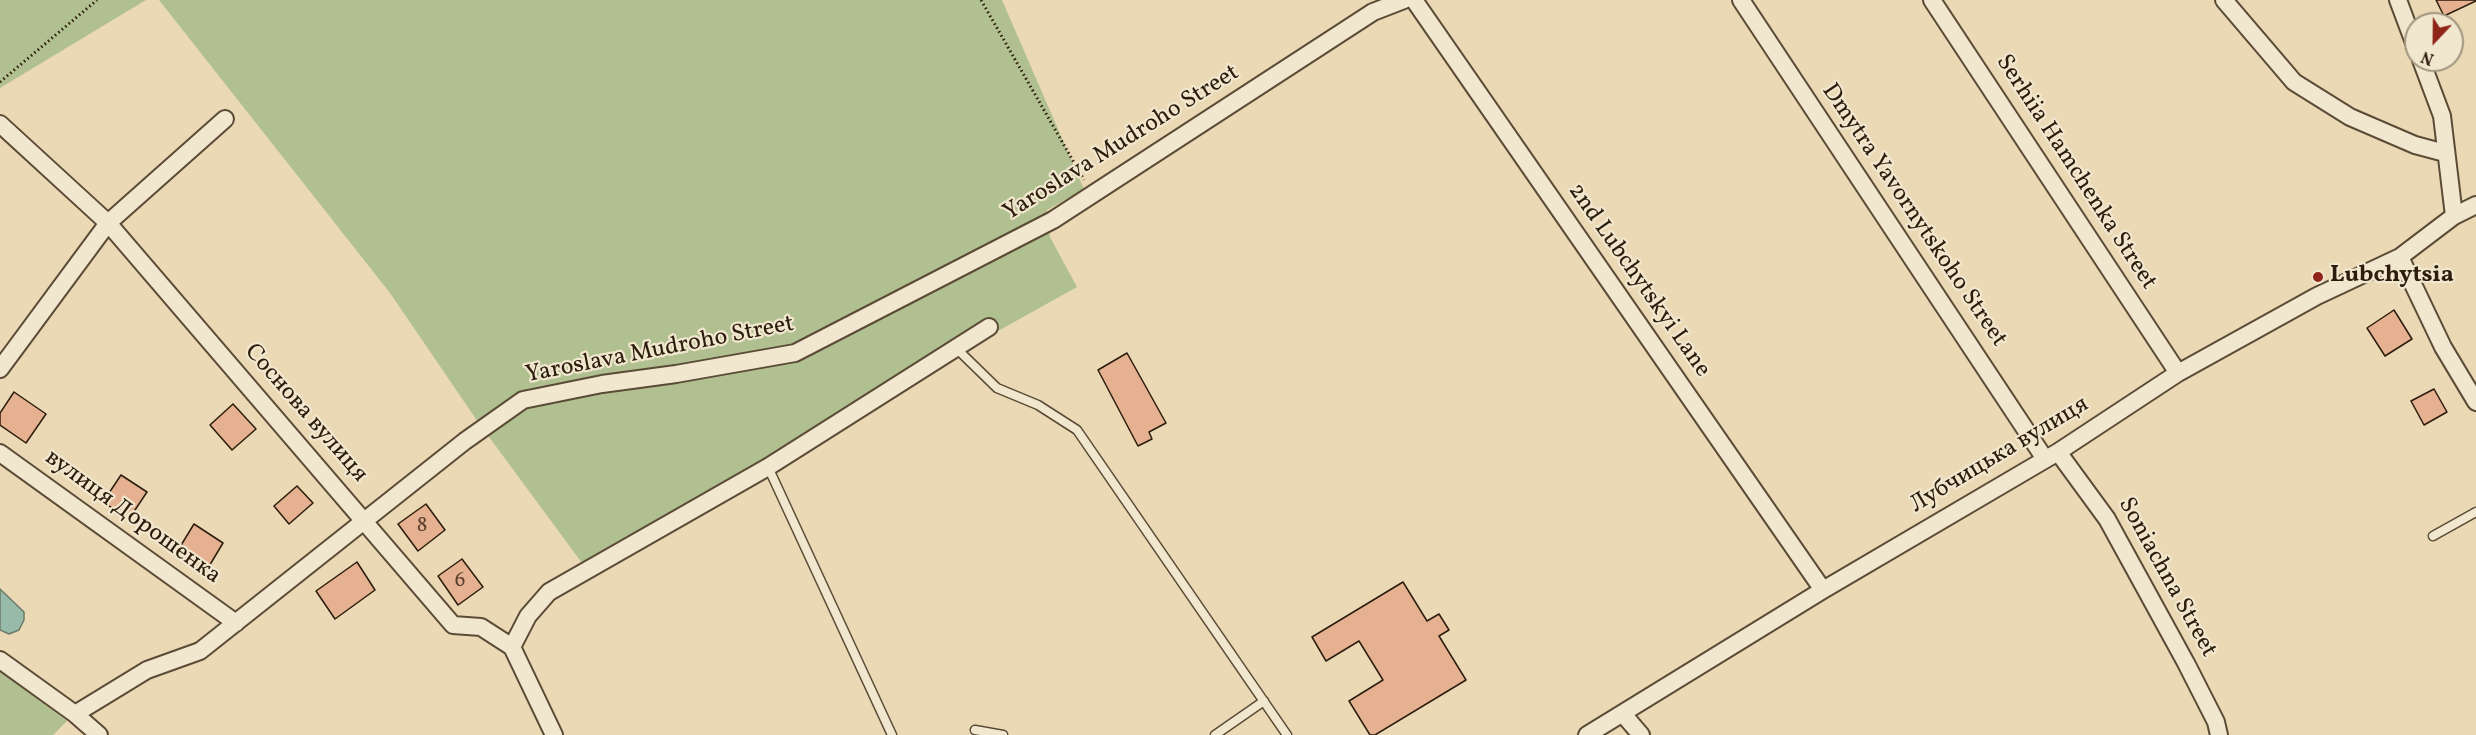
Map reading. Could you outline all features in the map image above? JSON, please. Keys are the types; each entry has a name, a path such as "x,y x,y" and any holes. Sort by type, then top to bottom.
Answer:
{"street":[{"name":"Yaroslava Mudroho Street","path":"75,714 147,670 200,651 366,522 465,441 523,400 602,384 676,374 795,353 1053,220 1373,12 1404,0"},
{"name":"2nd Lubchytskyi Lane","path":"1414,0 1823,590"},
{"name":"Dmytra Yavornytskoho Street","path":"1741,0 2052,455"},
{"name":"Serhiia Hamchenka Street","path":"1932,0 2178,373"},
{"path":"2224,0 2294,82 2350,117 2415,145 2445,153"},
{"path":"2398,0 2404,16"},
{"path":"2426,72 2442,116 2449,221"},
{"path":"0,369 108,223 225,119"},
{"name":"Соснова вулиця","path":"0,124 108,223 453,625 481,627 512,647"},
{"name":"Лубчицька вулиця","path":"1587,735 1823,590 2052,455 2178,373 2317,296 2400,257 2449,221 2476,205"},
{"path":"2400,257 2443,347 2476,402"},
{"path":"554,735 512,647 528,616 549,591 768,466 989,327"},
{"name":"вулиця Дорошенка","path":"0,453 236,623"},
{"name":"Soniachna Street","path":"2052,455 2107,519 2186,663 2216,722 2219,735"},
{"path":"0,660 75,714 99,735"},
{"path":"1623,714 1641,735"}],"lane":[{"path":"956,348 997,388 1038,405 1077,430 1287,735"},
{"path":"768,466 892,735"},
{"path":"2433,536 2476,512"},
{"path":"1215,735 1264,700"},
{"path":"975,730 1003,735"}],"path":[{"path":"0,82 97,0"},
{"path":"981,0 1092,195"}],"shaded area":[{"path":"0,0 146,0 0,88"},
{"path":"159,0 1002,0 1084,189 1047,210 1050,237 1077,287 582,563 478,422 390,293"},
{"path":"0,589 24,612 24,620 19,630 9,634 0,630"},
{"path":"0,671 67,721 53,735 0,735"}],"building":[{"path":"2436,0 2476,0 2453,12 2442,12"},
{"path":"2394,310 2412,339 2385,356 2367,328"},
{"path":"1127,353 1166,423 1149,432 1152,439 1138,446 1098,370"},
{"path":"2434,389 2447,412 2424,425 2411,401"},
{"path":"14,392 46,414 26,443 0,425 0,413"},
{"path":"233,404 256,429 232,450 210,425"},
{"path":"121,475 147,492 129,519 103,502"},
{"path":"297,486 313,503 289,524 274,506"},
{"path":"426,504 445,530 418,551 398,524"},
{"path":"194,524 223,543 205,573 175,555"},
{"path":"462,559 483,587 458,605 438,576"},
{"path":"357,562 375,590 335,619 316,591"},
{"path":"1403,582 1427,621 1439,614 1449,630 1439,636 1466,680 1375,735 1370,735 1349,701 1383,680 1359,641 1326,661 1312,637"}],"place":[{"name":"Lubchytsia","path":"2318,277"}]}
